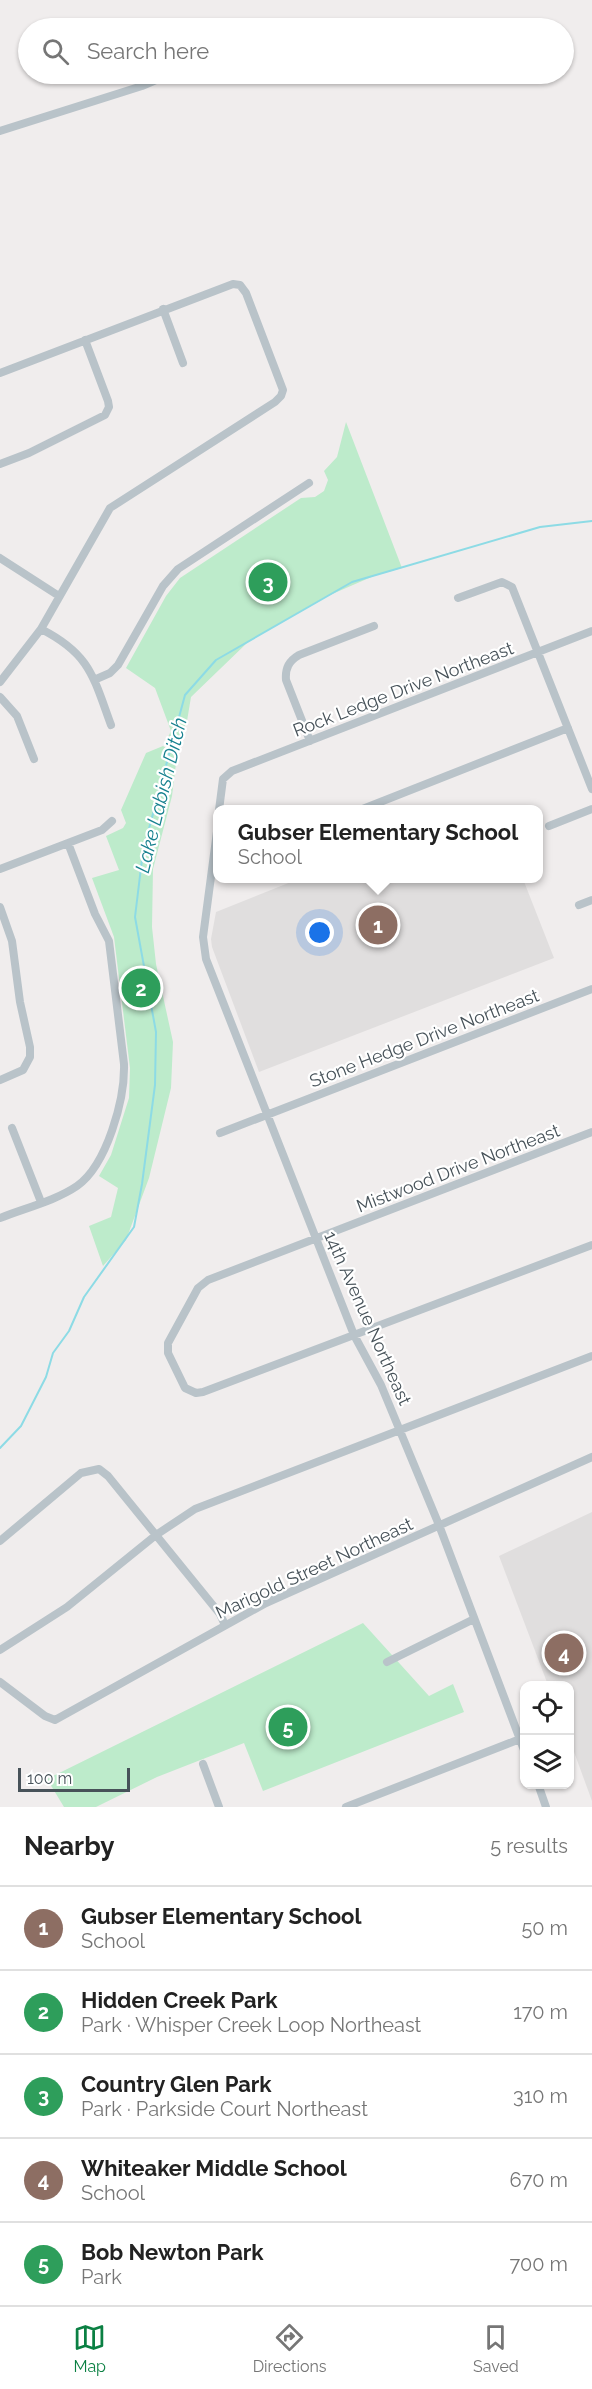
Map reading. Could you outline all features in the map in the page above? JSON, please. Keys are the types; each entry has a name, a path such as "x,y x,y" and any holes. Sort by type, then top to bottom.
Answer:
{"street":[{"path":"0,131 147,84"},
{"path":"0,373 225,285 240,285 246,293 281,384 282,393 275,402 110,508 41,629 0,682"},
{"path":"163,309 183,363"},
{"path":"0,464 29,453 105,416 109,407 108,400 85,340"},
{"path":"94,680 111,673 118,665 163,586 178,569 309,483"},
{"path":"0,558 59,596"},
{"path":"458,598 497,583 509,585 515,591 592,789"},
{"path":"310,741 286,680 285,673 289,663 299,655 374,626"},
{"path":"41,629 76,652 85,661 111,725"},
{"name":"Rock Ledge Drive Northeast","path":"220,805 225,776 592,631"},
{"path":"0,697 17,716 34,759"},
{"path":"373,805 568,728"},
{"path":"549,826 592,809"},
{"path":"0,869 102,830 112,821"},
{"path":"0,1218 70,1191 87,1178 107,1139 124,1084 124,1064 109,941 95,914 68,843"},
{"name":"14th Avenue Northeast","path":"213,878 203,937 204,951 354,1335 372,1366 439,1525 520,1739"},
{"path":"579,905 592,900"},
{"path":"0,907 12,941 30,1056 23,1070 0,1080"},
{"name":"Stone Hedge Drive Northeast","path":"220,1133 592,989"},
{"path":"12,1128 41,1202"},
{"name":"Mistwood Drive Northeast","path":"354,1335 196,1393 190,1392 181,1384 167,1348 202,1283 592,1132"},
{"path":"354,1335 592,1245"},
{"path":"0,1650 67,1607 156,1535 195,1509 592,1356"},
{"name":"Marigold Street Northeast","path":"0,1682 45,1716 55,1720 274,1599 592,1456"},
{"path":"0,1541 75,1477 92,1469 99,1469 108,1476 220,1614 225,1625"},
{"path":"387,1662 474,1618"},
{"path":"346,1807 520,1739"},
{"path":"203,1764 219,1807"},
{"path":"539,1789 546,1807"}],"shaded area":[{"path":"288,883 525,883 554,958 259,1072 212,947 211,939 216,912"},
{"path":"592,1512 592,1801 574,1752 574,1681 546,1681 499,1556"}],"green space":[{"path":"346,422 402,568 376,575 323,598 248,642 191,697 187,721 177,748 166,741 171,731 155,688 126,668 166,596 180,578 301,498 315,497 324,491 328,480 324,471 337,457"},
{"path":"163,746 177,755 172,796 153,869 152,927 156,964 173,1042 171,1088 149,1178 126,1240 103,1266 89,1226 111,1217 118,1188 99,1176 111,1155 129,1098 130,1068 114,937 92,878 119,870 106,836 123,828 126,823 121,810 146,753"},
{"path":"363,1623 429,1696 453,1684 464,1712 263,1791 244,1743 157,1777 96,1807 64,1807 47,1779"}],"waterway":[{"name":"Lake Labish Ditch","path":"0,1448 21,1426 46,1377 53,1353 69,1331 84,1297 134,1227 155,1085 156,1032 135,917 143,851 185,695 216,660 352,582 540,527 592,521"}],"place":[{"name":"Country Glen Park","path":"268,582"},
{"name":"Gubser Elementary School","path":"378,925"},
{"name":"Hidden Creek Park","path":"141,988"},
{"name":"Whiteaker Middle School","path":"564,1653"},
{"name":"Bob Newton Park","path":"288,1727"}]}
